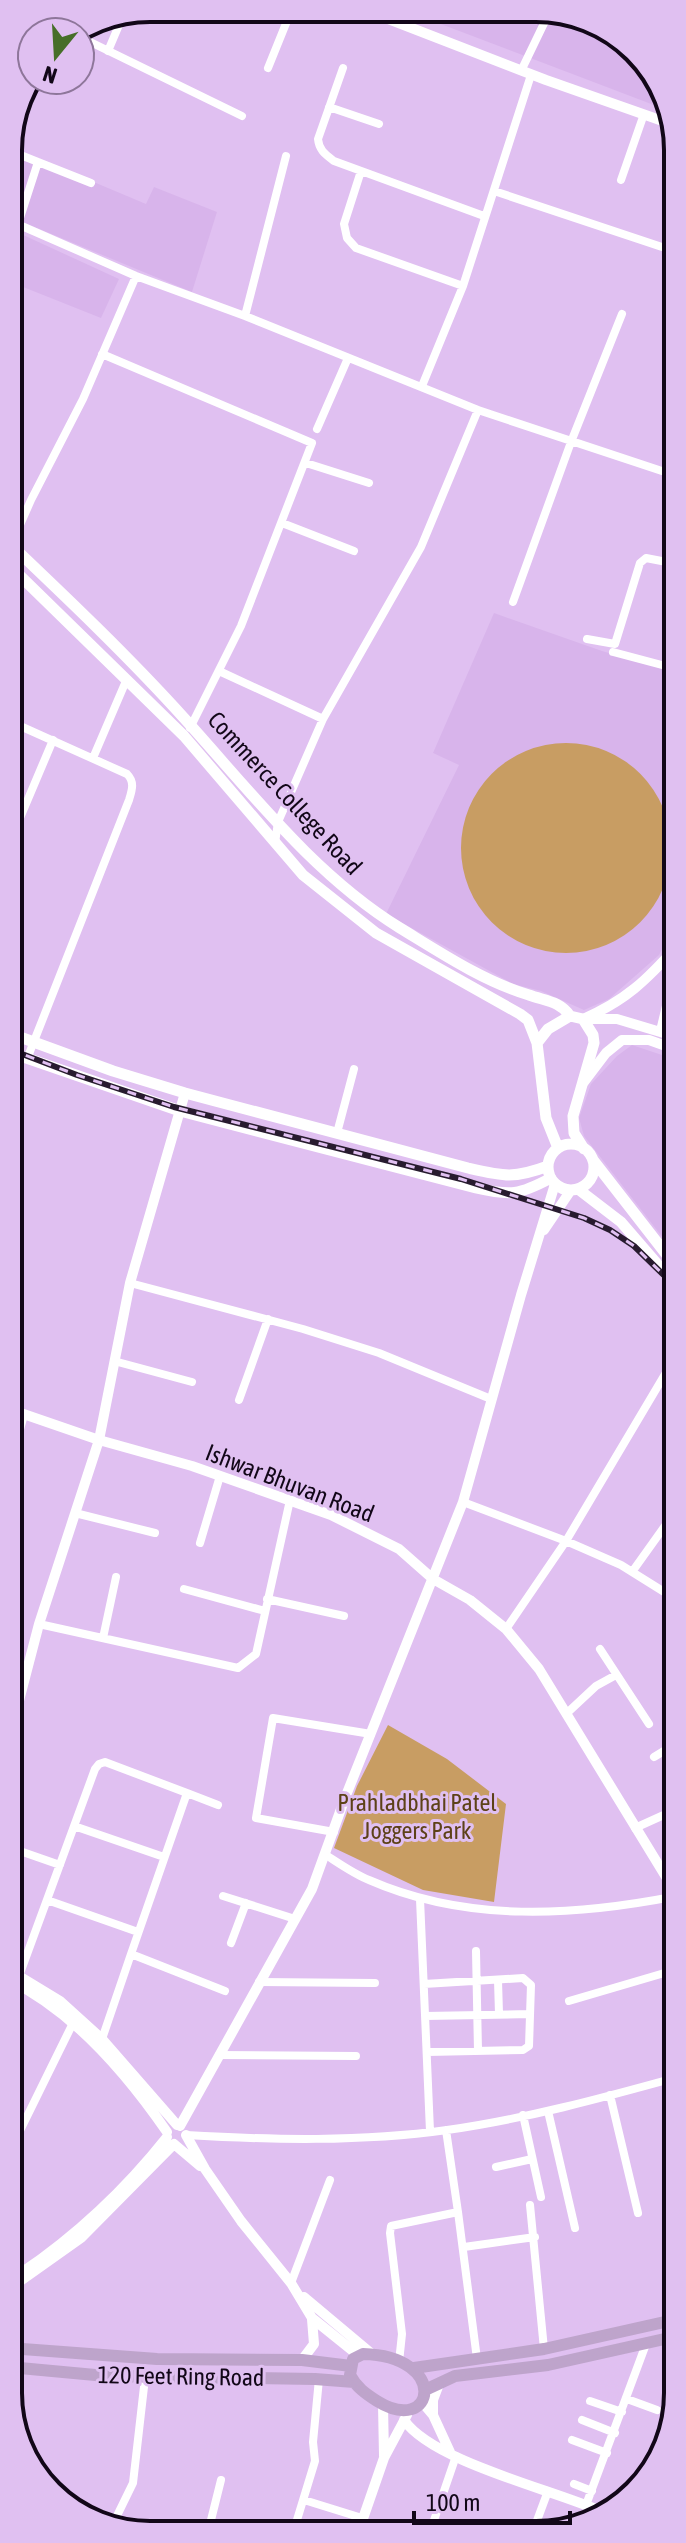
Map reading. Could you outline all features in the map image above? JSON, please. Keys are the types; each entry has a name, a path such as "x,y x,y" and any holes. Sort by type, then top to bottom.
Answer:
{"main road":[{"name":"Commerce College Road","path":"22,559 342,888 379,915 479,974 510,989 553,1002 562,1006 570,1016 583,1019"},
{"name":"Commerce College Road","path":"22,578 126,681 188,731 275,844 303,875 376,933 520,1014 528,1020 537,1043"},
{"path":"558,1148 546,1118 537,1043 548,1029 570,1016"},
{"path":"583,1019 593,1035 594,1043 573,1116 574,1133 664,1252"},
{"path":"22,1038 185,1093 501,1176 551,1176 621,1222 664,1272"},
{"path":"22,1057 180,1111 497,1192 524,1192 551,1176"},
{"path":"551,1176 551,1156 558,1148 571,1144 584,1149"},
{"path":"575,1190 590,1180 593,1159"},
{"path":"372,2354 414,2368 544,2349 664,2322"},
{"path":"354,2361 354,2382 363,2392 407,2415 423,2396 455,2376 548,2365 664,2340"},
{"name":"120 Feet Ring Road","path":"22,2349 157,2359 354,2361 372,2354"},
{"name":"120 Feet Ring Road","path":"22,2368 145,2378 354,2382"},
{"path":"414,2368 423,2381 423,2396"}],"street":[{"path":"268,68 287,22"},
{"path":"396,22 526,73 660,119"},
{"path":"422,386 463,286 494,191 526,73 545,23"},
{"path":"108,51 118,27"},
{"path":"96,45 242,116"},
{"path":"343,68 318,139 319,148 334,161 484,216"},
{"path":"329,107 379,124"},
{"path":"621,180 644,114"},
{"path":"22,156 91,183"},
{"path":"245,316 286,156"},
{"path":"22,212 38,162"},
{"path":"361,171 344,224 347,238 356,248 463,286"},
{"path":"494,191 664,248"},
{"path":"22,226 136,276 245,316 478,410 664,472"},
{"path":"22,519 136,276"},
{"path":"513,602 622,314"},
{"path":"102,354 308,439 312,448 241,626 188,731"},
{"path":"317,429 348,358"},
{"path":"275,844 278,822 323,719 421,547 478,410"},
{"path":"306,463 369,483"},
{"path":"282,523 354,551"},
{"path":"587,639 615,644 640,563 646,558 664,561"},
{"path":"613,652 664,666"},
{"path":"219,671 323,719"},
{"path":"93,758 126,681"},
{"path":"22,727 127,774 132,780 132,792 27,1059"},
{"path":"22,813 53,740"},
{"path":"583,1019 622,1000 664,961"},
{"path":"661,1031 664,1018"},
{"path":"583,1019 617,1019 664,1032"},
{"path":"582,1085 606,1053 622,1040 649,1040 664,1045"},
{"path":"337,1133 354,1069"},
{"path":"22,1689 39,1624 99,1440 130,1283 185,1093"},
{"path":"169,2138 184,2140 181,2129 312,1889 326,1855 463,1502 538,1238 551,1176"},
{"path":"538,1238 575,1190"},
{"path":"130,1283 268,1319 379,1353 491,1399"},
{"path":"239,1400 268,1319"},
{"path":"114,1361 192,1382"},
{"path":"506,1629 566,1541 664,1376"},
{"path":"22,1422 24,1415"},
{"name":"Ishwar Bhuvan Road","path":"24,1415 290,1500 331,1515 399,1549 433,1579 470,1600 506,1629 539,1669 664,1874"},
{"path":"200,1543 220,1476"},
{"path":"39,1624 238,1668 256,1654 290,1500"},
{"path":"463,1502 566,1541 632,1572 664,1592"},
{"path":"75,1513 155,1533"},
{"path":"632,1572 664,1527"},
{"path":"103,1638 116,1577"},
{"path":"184,1589 265,1611"},
{"path":"267,1599 344,1616"},
{"path":"600,1649 649,1724"},
{"path":"566,1714 596,1686 616,1675"},
{"path":"334,1832 256,1818 273,1718 371,1734"},
{"path":"654,1757 664,1751"},
{"path":"22,1954 47,1900 99,1764 105,1762 218,1805"},
{"path":"102,2039 187,1793"},
{"path":"635,1828 664,1815"},
{"path":"74,1826 164,1857"},
{"path":"22,1852 60,1865"},
{"path":"326,1855 366,1879 420,1899 479,1909 525,1913 616,1908 664,1898"},
{"path":"223,1896 295,1919"},
{"path":"420,1899 430,2131"},
{"path":"47,1900 138,1932"},
{"path":"231,1943 246,1903"},
{"path":"476,1951 478,2051"},
{"path":"131,1954 225,1991"},
{"path":"569,2001 664,1973"},
{"path":"424,1984 523,1978 531,1985 529,2046 523,2050 427,2052"},
{"path":"22,1980 60,2001 102,2039 181,2129 241,2221 294,2287 312,2318 354,2361"},
{"path":"498,1980 499,2014"},
{"path":"22,1982 95,2042 169,2138 205,2169"},
{"path":"259,1982 375,1983"},
{"path":"425,2016 530,2014"},
{"path":"22,2127 73,2023"},
{"path":"219,2055 356,2056"},
{"path":"22,2272 76,2233 140,2171 169,2138 172,2126 181,2129 367,2137 446,2130 548,2111 664,2081"},
{"path":"610,2095 638,2213"},
{"path":"548,2111 575,2228"},
{"path":"523,2115 541,2197"},
{"path":"446,2130 477,2359"},
{"path":"22,2280 81,2238 169,2138"},
{"path":"496,2167 532,2159"},
{"path":"294,2287 330,2180"},
{"path":"530,2205 544,2349"},
{"path":"399,2362 402,2334 391,2226 398,2222 458,2212"},
{"path":"464,2247 535,2237"},
{"path":"294,2287 372,2354"},
{"path":"302,2360 314,2344 312,2318"},
{"path":"586,2505 646,2344"},
{"path":"117,2516 133,2483 145,2378"},
{"path":"297,2521 315,2461 313,2442 319,2379"},
{"path":"433,2415 433,2400 439,2384"},
{"path":"423,2396 454,2455 433,2521"},
{"path":"627,2399 657,2410"},
{"path":"590,2401 622,2412"},
{"path":"383,2405 384,2458"},
{"path":"407,2415 412,2430 454,2455 592,2507"},
{"path":"361,2521 384,2458 407,2415"},
{"path":"582,2420 615,2433"},
{"path":"572,2440 607,2453"},
{"path":"211,2521 221,2480"},
{"path":"574,2484 592,2491"},
{"path":"537,2521 548,2491"},
{"path":"304,2500 362,2518"}],"shaded area":[{"path":"435,22 536,22 561,24 585,32 614,49 632,66 647,86 656,106"},
{"path":"22,152 146,204 154,187 217,212 192,292 22,222"},
{"path":"22,234 119,279 101,318 22,287"},
{"path":"494,613 664,669 664,946 659,955 609,999 584,1010 541,991 513,984 386,914 459,765 433,753"},
{"path":"632,1045 664,1056 664,1239 584,1136 579,1118 591,1084"}],"green space":[{"path":"566,743 606,751 640,774 663,808 663,888 640,922 606,945 566,953 526,945 492,922 469,888 461,848 469,808 492,774 526,751"},
{"name":"Prahladbhai Patel Joggers Park","path":"388,1725 447,1759 506,1804 494,1902 423,1890 334,1848 357,1786"}],"railway":[{"path":"22,1054 174,1107 461,1179 584,1218 634,1246 664,1275"}]}
